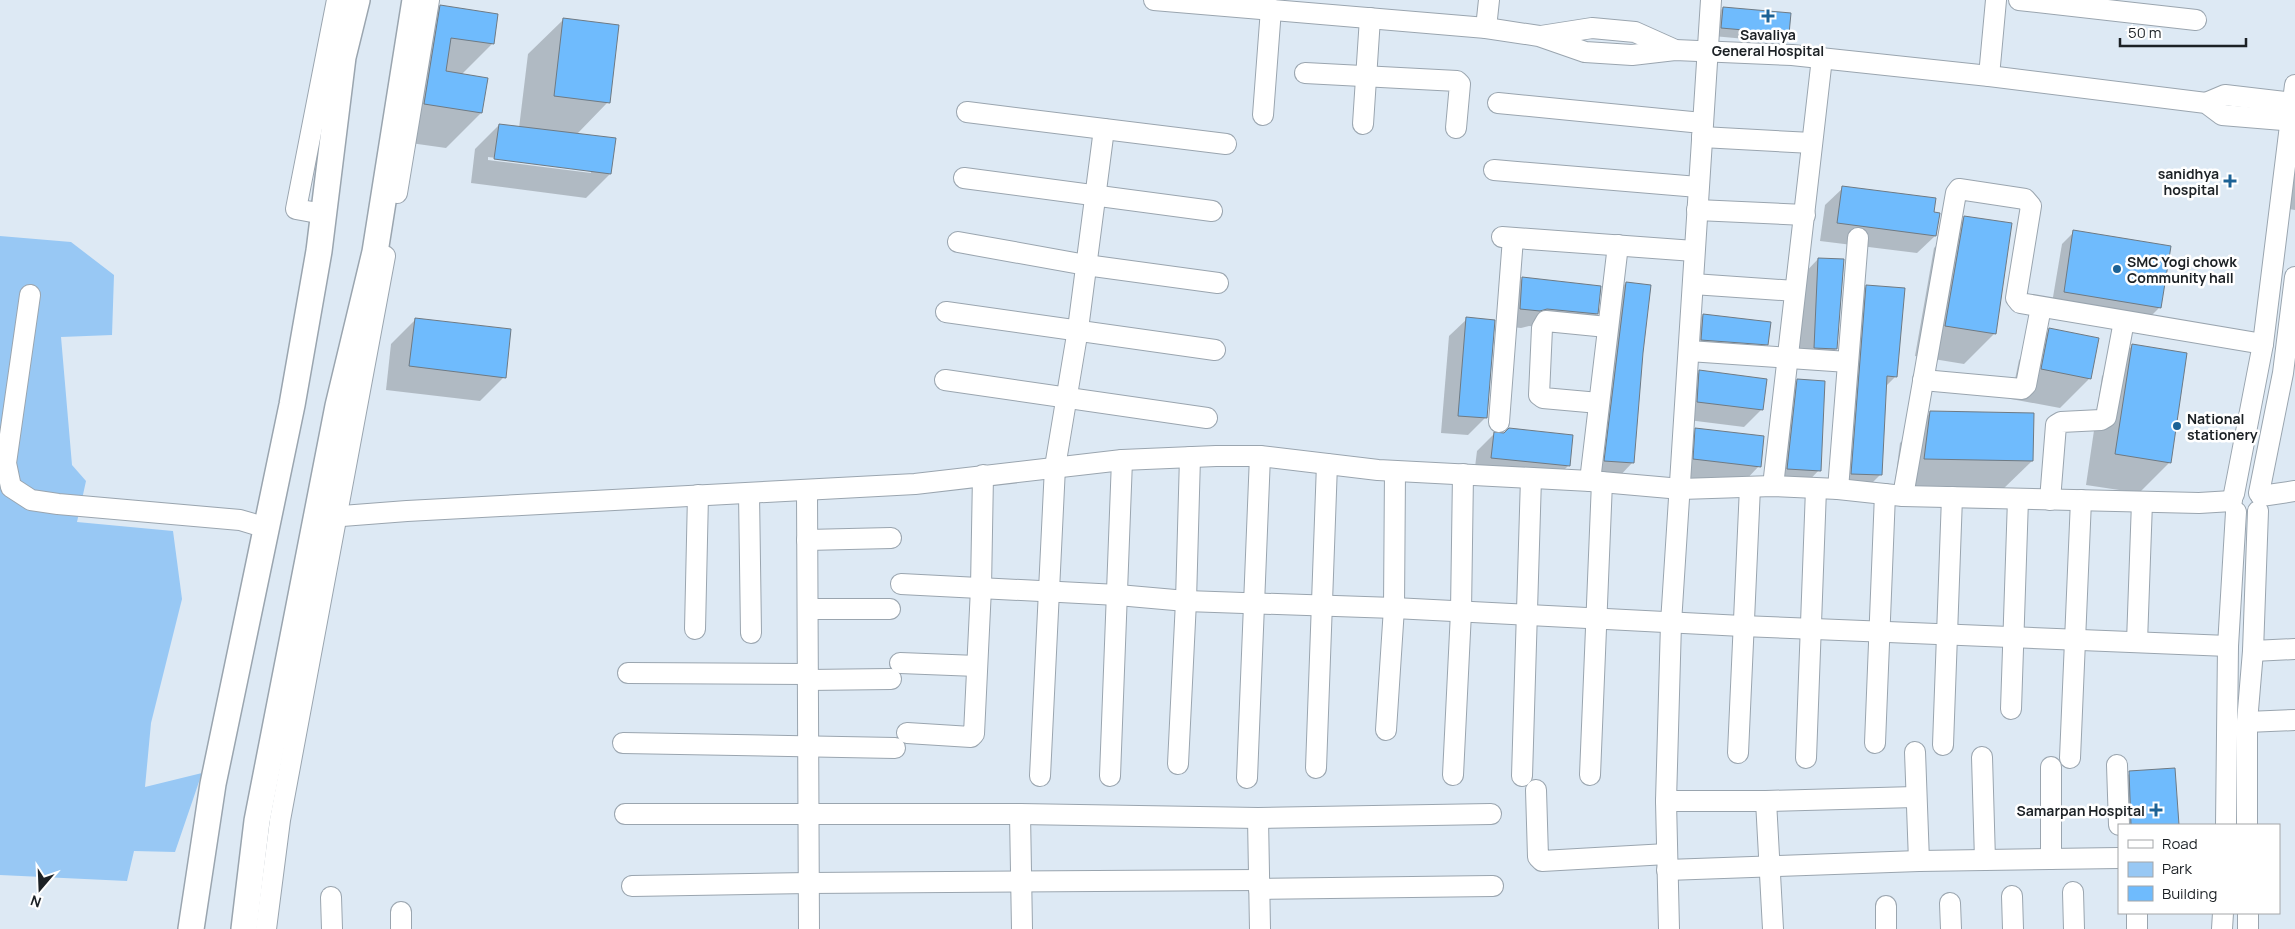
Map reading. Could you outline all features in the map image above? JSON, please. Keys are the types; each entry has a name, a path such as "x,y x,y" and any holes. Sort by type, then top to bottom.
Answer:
{"main road":[{"path":"191,929 213,784 292,405 323,214 333,64 357,0"},
{"path":"244,929 257,821 326,518 338,406 375,252 415,0"}],"street":[{"path":"333,64 336,0"},
{"path":"266,929 280,820 326,518 384,264 429,0"},
{"path":"1154,0 1271,9 1349,8 1370,18 1486,28 1539,36 1592,28 1635,32 1675,50 1822,58 1989,76 2206,103 2222,114 2294,106 2263,344 2234,503 2228,646 2226,824"},
{"path":"1486,28 1489,0"},
{"path":"1669,929 1666,801 1671,623 1681,489 1710,0"},
{"path":"1989,76 1996,0"},
{"path":"2018,0 2196,20"},
{"path":"1263,115 1271,9"},
{"path":"1363,124 1370,18"},
{"path":"1773,486 1822,58"},
{"path":"1306,73 1457,81 1460,84 1456,128"},
{"path":"1498,103 1812,143"},
{"path":"967,112 1226,144"},
{"path":"1040,776 1055,467 1078,329 1104,129"},
{"path":"1494,170 1698,187"},
{"path":"964,178 1212,211"},
{"path":"1875,743 1879,631 1894,495 1923,380 1958,189 2025,199 2029,202 2031,210 2016,298 2020,303 2263,344"},
{"path":"1697,210 1804,215"},
{"path":"1499,422 1507,237 1694,251"},
{"path":"1838,489 1858,238"},
{"path":"958,242 1086,265 1218,283"},
{"path":"1590,775 1597,619 1596,482 1599,403 1618,245"},
{"path":"2247,824 2247,722 2253,651 2260,502 2289,374 2295,277"},
{"path":"1693,284 1796,291"},
{"path":"30,295 6,463 11,487 31,500 240,520 267,528"},
{"path":"1923,380 2022,389 2026,385 2041,308"},
{"path":"946,312 1078,329 1215,350"},
{"path":"1599,403 1539,396 1542,328 1546,321 1607,327"},
{"path":"2050,500 2056,425 2061,422 2101,420 2106,417 2124,321"},
{"path":"1689,351 1848,362"},
{"path":"944,380 1207,418"},
{"path":"326,518 417,511 915,484 1122,460 1260,456 1395,471 1596,482 1681,489 1773,486 1838,489 1894,495 2234,503 2250,516 2260,502 2295,492"},
{"path":"1247,778 1260,456"},
{"path":"1178,764 1186,601 1190,457"},
{"path":"1110,776 1122,460"},
{"path":"1316,768 1327,464"},
{"path":"1386,730 1394,608 1395,471"},
{"path":"1453,774 1461,612 1463,474"},
{"path":"623,743 808,746 972,736 981,588 983,475"},
{"path":"1522,776 1531,478"},
{"path":"1738,754 1742,626 1750,487"},
{"path":"2234,503 2246,487 2256,490 2260,502"},
{"path":"1806,758 1816,489"},
{"path":"807,491 809,929"},
{"path":"749,493 750,633"},
{"path":"695,629 698,495"},
{"path":"1943,745 1952,497"},
{"path":"2011,710 2018,499"},
{"path":"2070,758 2081,500"},
{"path":"2137,642 2142,502"},
{"path":"2260,502 2295,505"},
{"path":"807,540 892,538"},
{"path":"901,584 1118,595 1186,601 1394,608 1671,623 2228,646"},
{"path":"808,609 890,609"},
{"path":"2253,651 2295,649"},
{"path":"628,673 808,677 977,666"},
{"path":"2247,722 2295,720"},
{"path":"1915,752 1915,797 1919,861"},
{"path":"1982,757 1985,860"},
{"path":"2117,765 2119,824"},
{"path":"2051,768 2051,859"},
{"path":"1536,790 1540,860 1667,862 1769,867 1919,861 2118,858"},
{"path":"1666,801 1766,801 1915,797"},
{"path":"1766,801 1772,929"},
{"path":"625,814 1020,814 1258,818 1491,814"},
{"path":"1020,814 1022,929"},
{"path":"1258,818 1260,929"},
{"path":"632,886 1021,881 1493,886"},
{"path":"2073,892 2074,929"},
{"path":"2012,896 2013,929"},
{"path":"331,897 332,929"},
{"path":"1950,903 1951,929"},
{"path":"1886,906 1886,929"},
{"path":"2137,914 2137,929"},
{"path":"2222,929 2223,914"},
{"path":"2248,914 2248,929"}],"green space":[{"path":"0,236 71,242 114,275 112,335 61,337 72,465 86,481 77,522 173,531 182,599 151,723 145,787 202,773 175,852 134,851 127,881 0,875"}],"building":[{"path":"440,5 498,14 494,44 451,38 446,71 488,78 482,113 424,104"},
{"path":"1723,7 1791,13 1789,34 1721,28"},
{"path":"563,18 619,25 610,103 554,96"},
{"path":"499,124 616,138 611,174 494,159"},
{"path":"1842,186 1936,198 1934,212 1940,213 1936,236 1837,223"},
{"path":"1964,216 2012,223 1996,334 1945,326"},
{"name":"SMC Yogi chowk Community hall","path":"2073,230 2171,246 2161,308 2064,292"},
{"path":"1818,258 1844,259 1837,349 1814,348"},
{"path":"1522,277 1601,286 1598,314 1547,309 1540,311 1520,309"},
{"path":"1626,282 1651,285 1634,463 1604,461"},
{"path":"1866,285 1905,288 1897,377 1887,376 1882,475 1851,474"},
{"path":"1703,314 1771,322 1768,345 1701,340"},
{"path":"1466,317 1495,320 1487,418 1458,416"},
{"path":"415,318 511,329 506,378 409,366"},
{"path":"2049,328 2099,338 2091,379 2041,369"},
{"path":"2132,344 2187,353 2171,463 2115,454"},
{"path":"1699,370 1767,379 1763,410 1697,402"},
{"path":"1797,379 1825,381 1821,471 1787,469"},
{"path":"1930,411 2034,413 2033,461 1924,459"},
{"path":"1509,428 1573,435 1570,466 1491,458 1494,432 1504,433"},
{"path":"1695,428 1764,436 1761,467 1693,459"},
{"path":"2175,768 2179,824 2131,824 2129,771"}],"place":[{"name":"Savaliya General Hospital","path":"1768,16"},
{"name":"sanidhya hospital","path":"2230,181"},
{"name":"SMC Yogi chowk Community hall","path":"2117,269"},
{"name":"National stationery","path":"2177,426"},
{"name":"Samarpan Hospital","path":"2156,810"}]}
